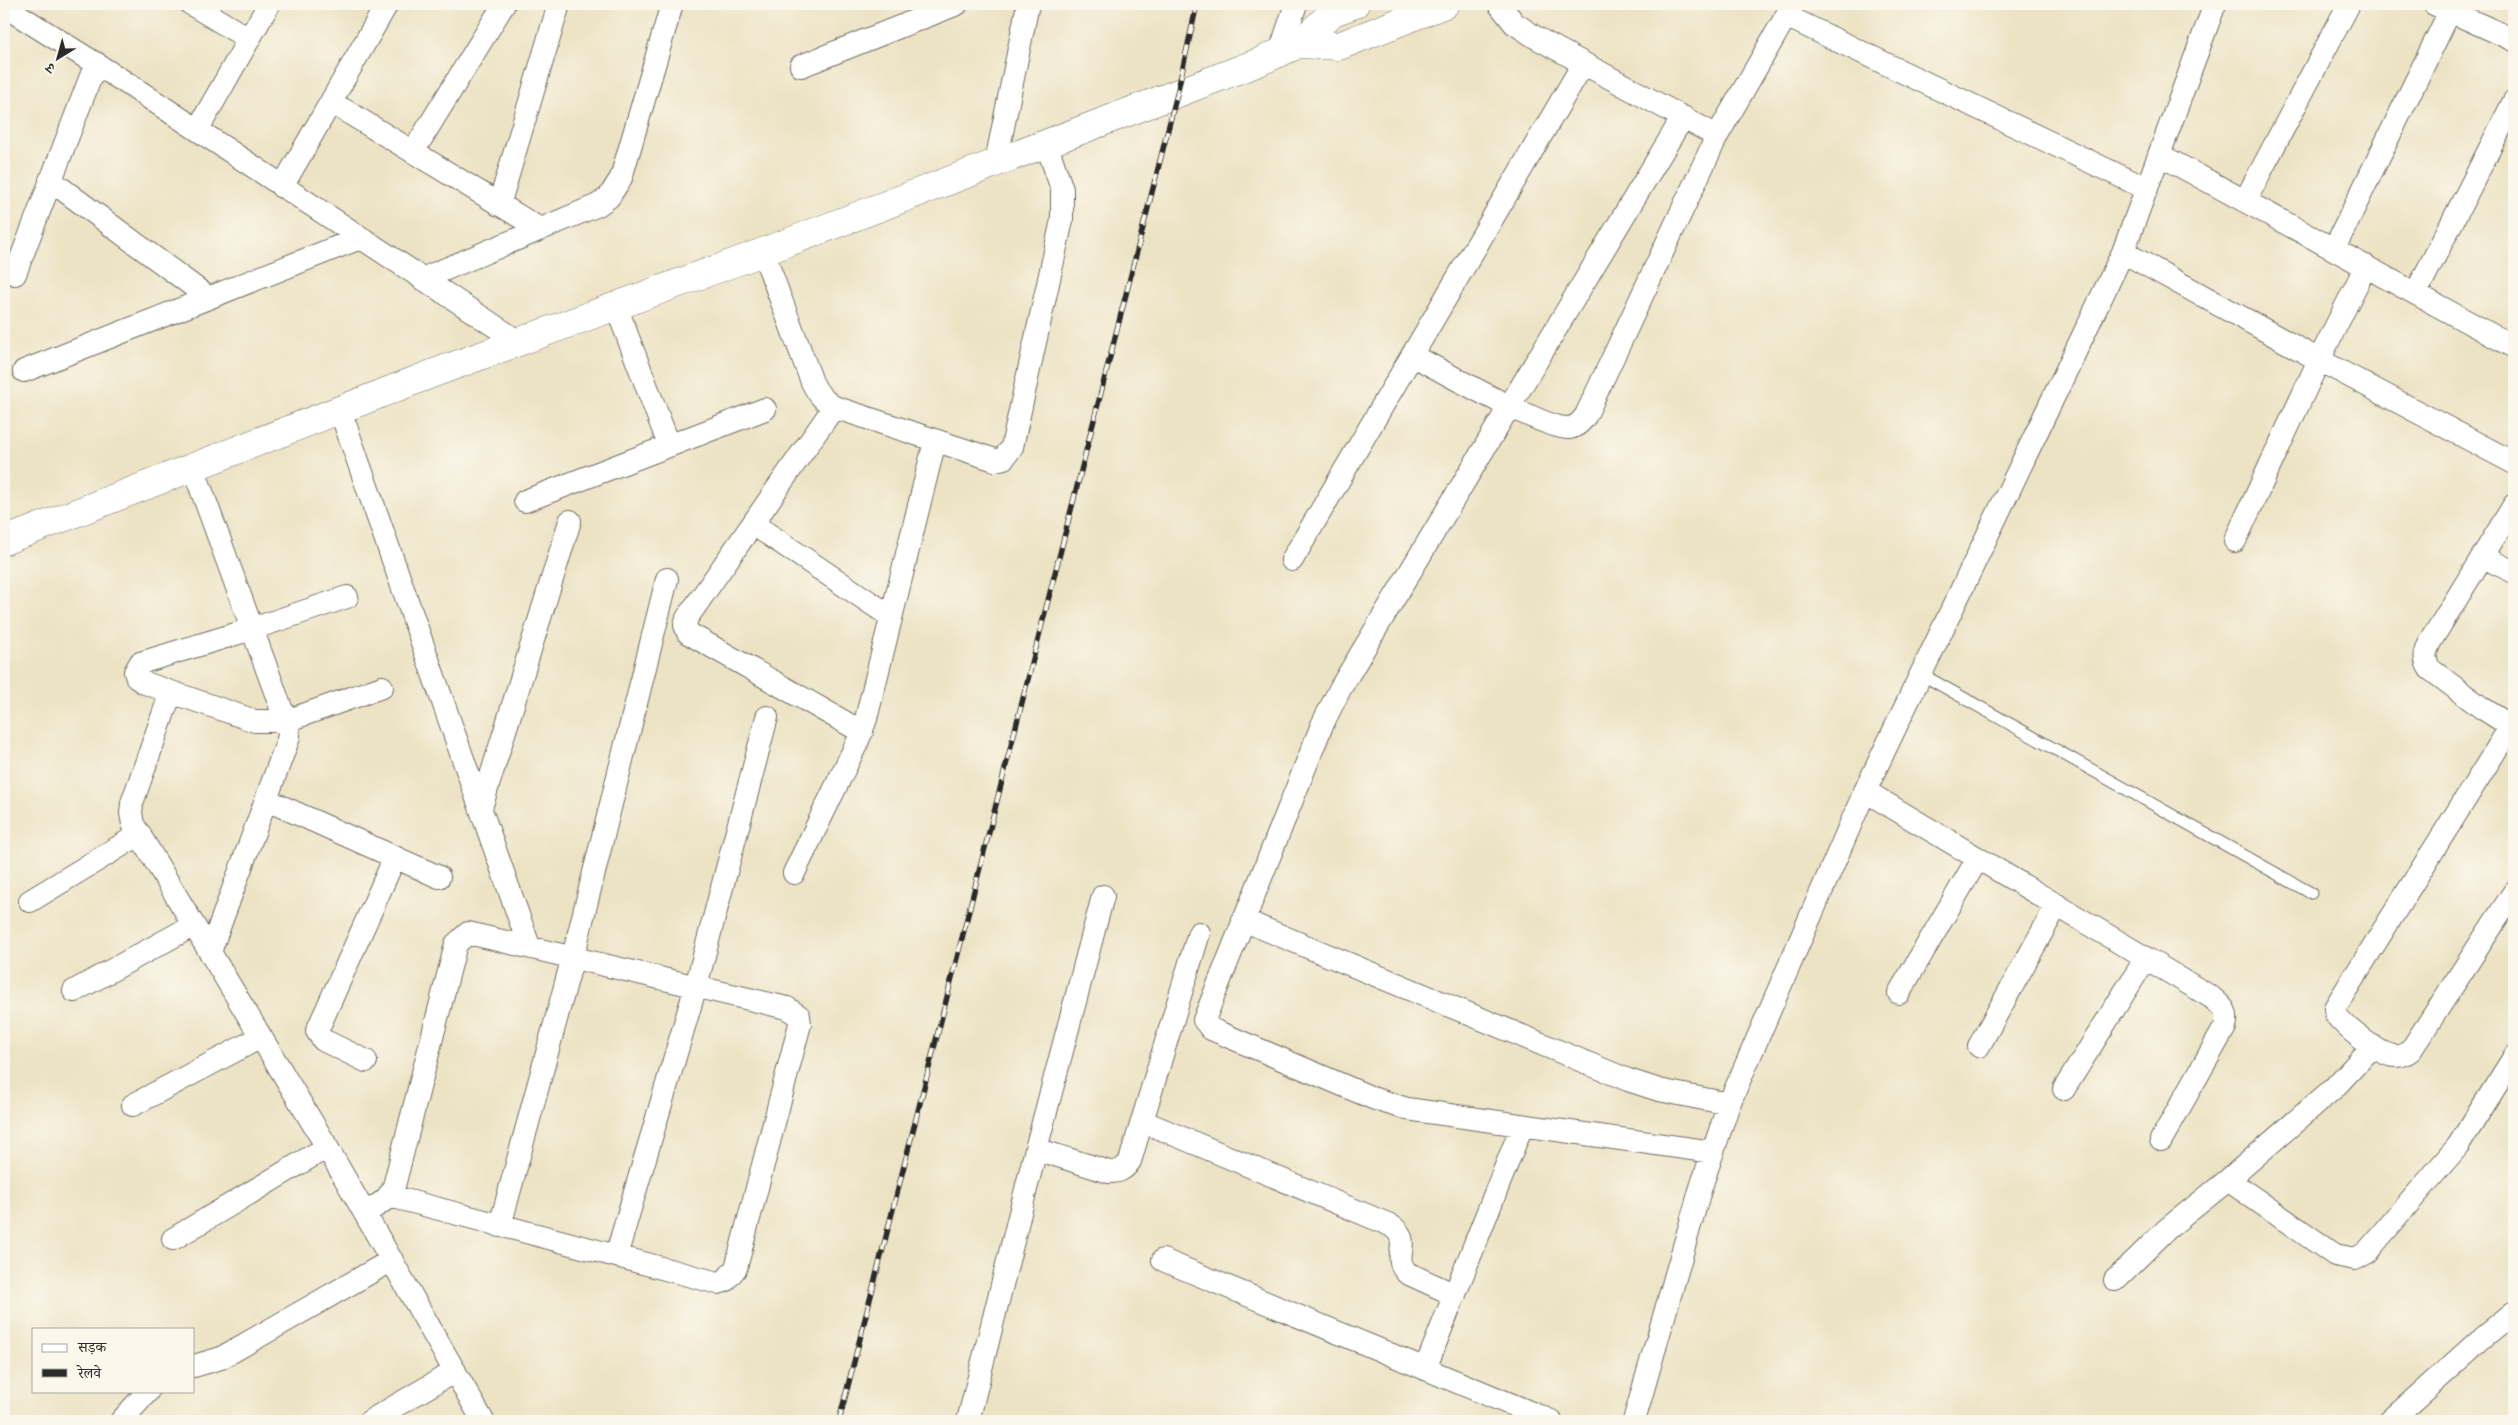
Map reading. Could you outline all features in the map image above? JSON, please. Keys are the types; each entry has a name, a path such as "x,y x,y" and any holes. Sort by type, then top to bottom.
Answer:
{"main road":[{"path":"14,537 340,410 763,252 1239,69 1289,48 1334,12 1355,4"},
{"path":"1289,48 1340,46 1445,4"}],"street":[{"path":"190,4 248,39"},
{"path":"198,130 269,4"},
{"path":"282,187 387,4"},
{"path":"413,152 504,4"},
{"path":"499,205 559,4"},
{"path":"422,279 598,205 609,197 621,178 672,4"},
{"path":"801,66 921,11 957,4"},
{"path":"996,162 1028,4"},
{"path":"1289,48 1296,4"},
{"path":"1499,4 1514,23 1583,64 1717,136"},
{"path":"1634,1421 1713,1152 1729,1104 1865,791 2123,252 2214,4"},
{"path":"2245,201 2349,4"},
{"path":"4,6 96,63 518,342"},
{"path":"2334,249 2442,7 2514,40"},
{"path":"1412,355 1510,406 1558,427 1570,428 1579,424 1586,415 1717,136 1790,10 2147,189"},
{"path":"15,274 96,63"},
{"path":"1292,560 1583,64"},
{"path":"2416,293 2514,100"},
{"path":"331,102 540,230"},
{"path":"1683,117 1341,688 1322,725 1204,1020 1211,1029 1375,1099 1406,1109 1713,1152"},
{"path":"763,252 817,393 834,407 995,460 1004,458 1012,446 1062,220 1062,188 1046,143"},
{"path":"2160,155 2416,293 2512,340"},
{"path":"50,180 208,298"},
{"path":"24,371 360,238"},
{"path":"2123,252 2319,360 2514,463"},
{"path":"2235,541 2319,360 2366,266"},
{"path":"616,306 669,445"},
{"path":"834,407 687,618 685,625 688,632 862,732"},
{"path":"525,500 764,409"},
{"path":"340,410 529,946"},
{"path":"794,874 862,732 934,441"},
{"path":"193,467 286,721 289,737 287,748 210,952"},
{"path":"2514,505 2430,642 2424,661 2430,669 2482,708 2513,727 2335,1008 2340,1020 2373,1046 2388,1055 2398,1056 2412,1050 2514,892"},
{"path":"480,808 570,521"},
{"path":"753,524 890,616"},
{"path":"2483,557 2514,572"},
{"path":"500,1226 573,957 667,579"},
{"path":"347,597 136,666 137,678 145,683 255,721 286,721 382,687"},
{"path":"171,692 132,803 133,824 327,1146 483,1421"},
{"path":"616,1256 696,986 767,717"},
{"path":"1865,791 2211,997 2225,1008 2227,1016 2224,1027 2161,1140"},
{"path":"267,800 439,877"},
{"path":"30,901 140,834"},
{"path":"366,1061 323,1040 317,1031 395,857"},
{"path":"1899,993 1978,858"},
{"path":"968,1421 1036,1150 1103,896"},
{"path":"1980,1046 2057,905"},
{"path":"1243,920 1628,1080 1658,1090 1729,1104"},
{"path":"74,991 194,925"},
{"path":"366,1213 390,1196 456,944 468,933 475,933 787,1008 799,1016 800,1024 736,1268 726,1281 718,1283 390,1196"},
{"path":"1036,1150 1109,1172 1118,1172 1125,1168 1130,1161 1199,933"},
{"path":"2064,1089 2146,958"},
{"path":"133,1105 261,1037"},
{"path":"2115,1280 2167,1229 2228,1180 2334,1088 2373,1046"},
{"path":"2228,1180 2335,1255 2355,1259 2366,1253 2458,1146 2514,1057"},
{"path":"1142,1121 1390,1225 1399,1231 1402,1237 1401,1268 1407,1273 1454,1295"},
{"path":"1425,1369 1522,1126"},
{"path":"173,1239 327,1146"},
{"path":"197,1366 221,1358 392,1260"},
{"path":"1163,1260 1551,1421"},
{"path":"2390,1421 2514,1312"},
{"path":"370,1421 455,1371"},
{"path":"121,1421 147,1392"}],"lane":[{"path":"1921,674 2311,893"}],"railway":[{"path":"839,1421 1177,94 1197,4"}]}
